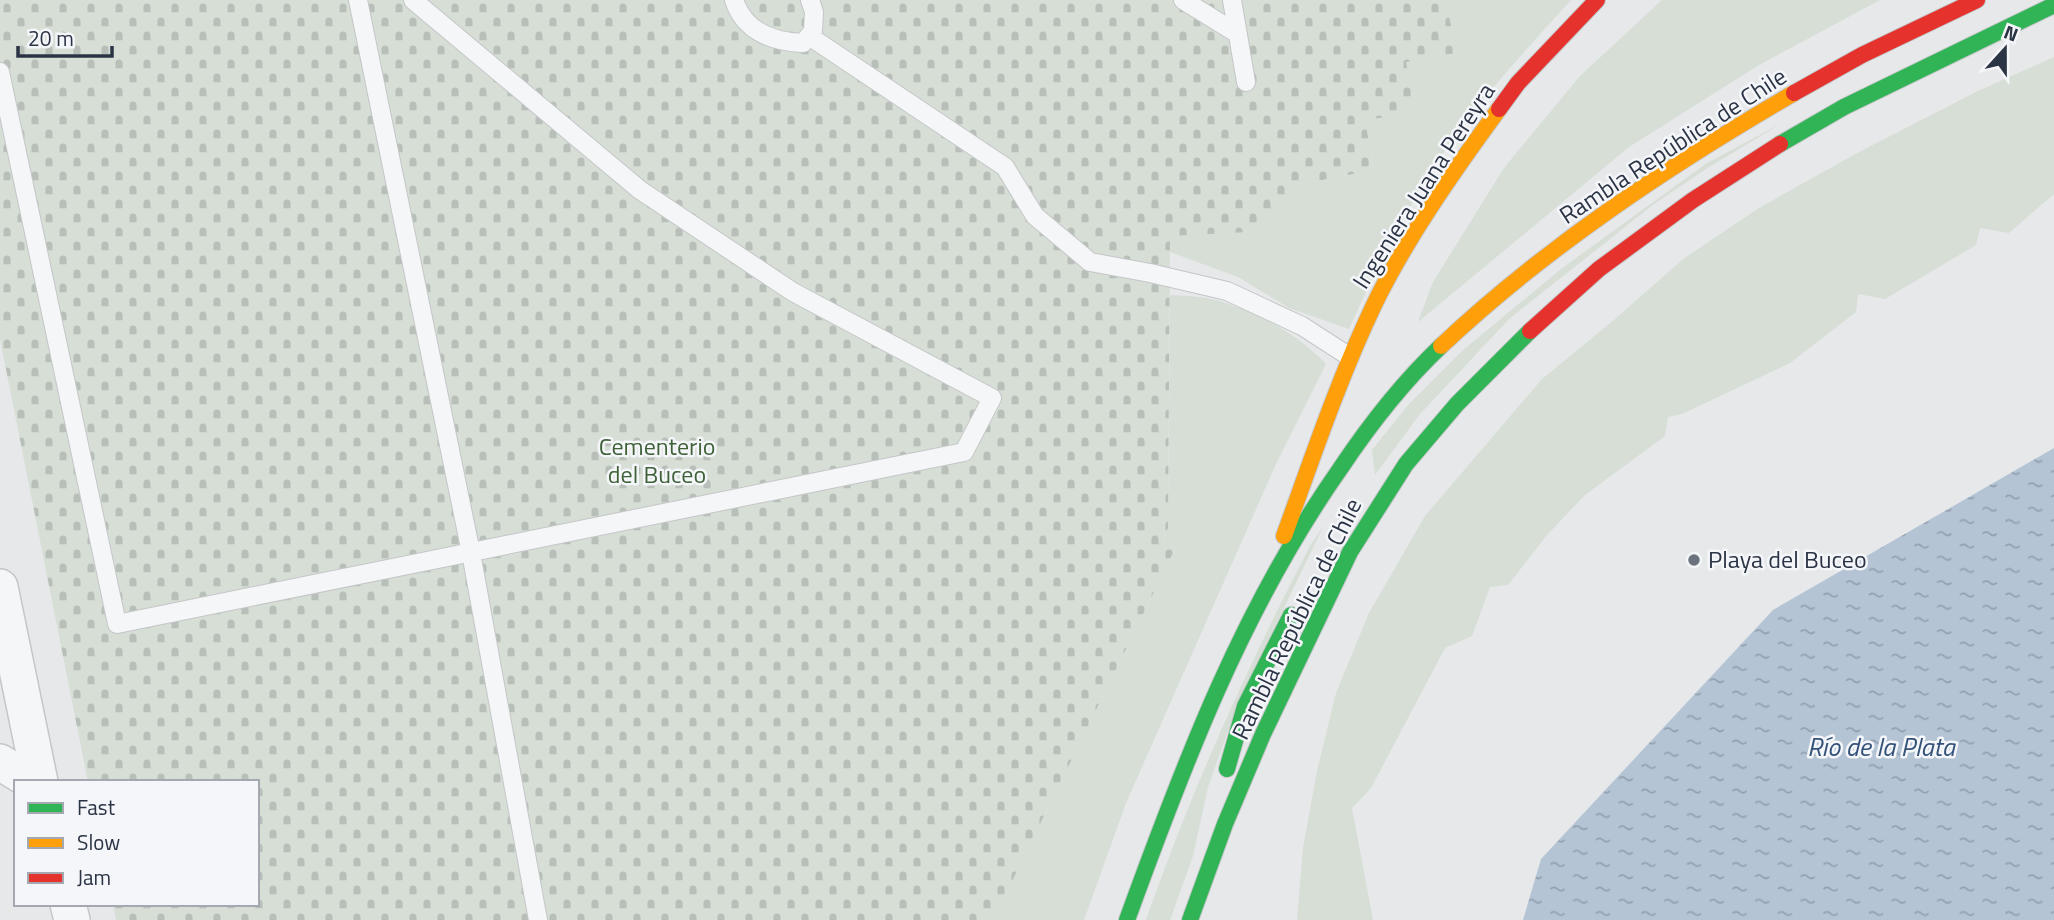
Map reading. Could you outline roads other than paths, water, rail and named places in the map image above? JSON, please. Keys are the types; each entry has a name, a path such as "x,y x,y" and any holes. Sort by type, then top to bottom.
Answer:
{"main road":[{"name":"Ingeniera Juana Pereyra","path":"1268,579 1350,357 1396,262 1474,143 1518,83 1597,0"},
{"name":"Rambla República de Chile","path":"1127,920 1172,791 1268,579 1316,502 1394,394 1426,360 1506,289 1611,208 1746,122 1828,75 1933,19 1977,0"},
{"name":"Rambla República de Chile","path":"1190,920 1225,824 1350,552 1406,464 1429,435 1513,346 1600,269 1693,200 1757,158 1844,107 2054,5"},
{"name":"Ingeniera Juana Pereyra","path":"1465,184 1485,155"},
{"path":"1361,407 1364,460"},
{"path":"1225,824 1227,773 1245,706 1297,603"}],"street":[{"path":"0,586 40,780"},
{"path":"0,762 29,780"}],"lane":[{"path":"358,0 471,553 538,920"},
{"path":"0,72 117,624 964,452 992,398 793,292 640,190 413,0"},
{"path":"734,0 738,12 756,31 780,42 803,43 813,31 814,12 810,0"},
{"path":"1183,0 1238,34"},
{"path":"1232,0 1247,82"},
{"path":"809,36 1004,167 1035,216 1090,262 1227,291 1303,326 1350,357"}],"water":[{"name":"Río de la Plata","path":"2054,448 2054,920 1523,920 1541,859 1773,610"}],"place":[{"name":"Playa del Buceo","path":"1694,560"}],"park label":[{"name":"Cementerio del Buceo","path":"657,461"}]}
